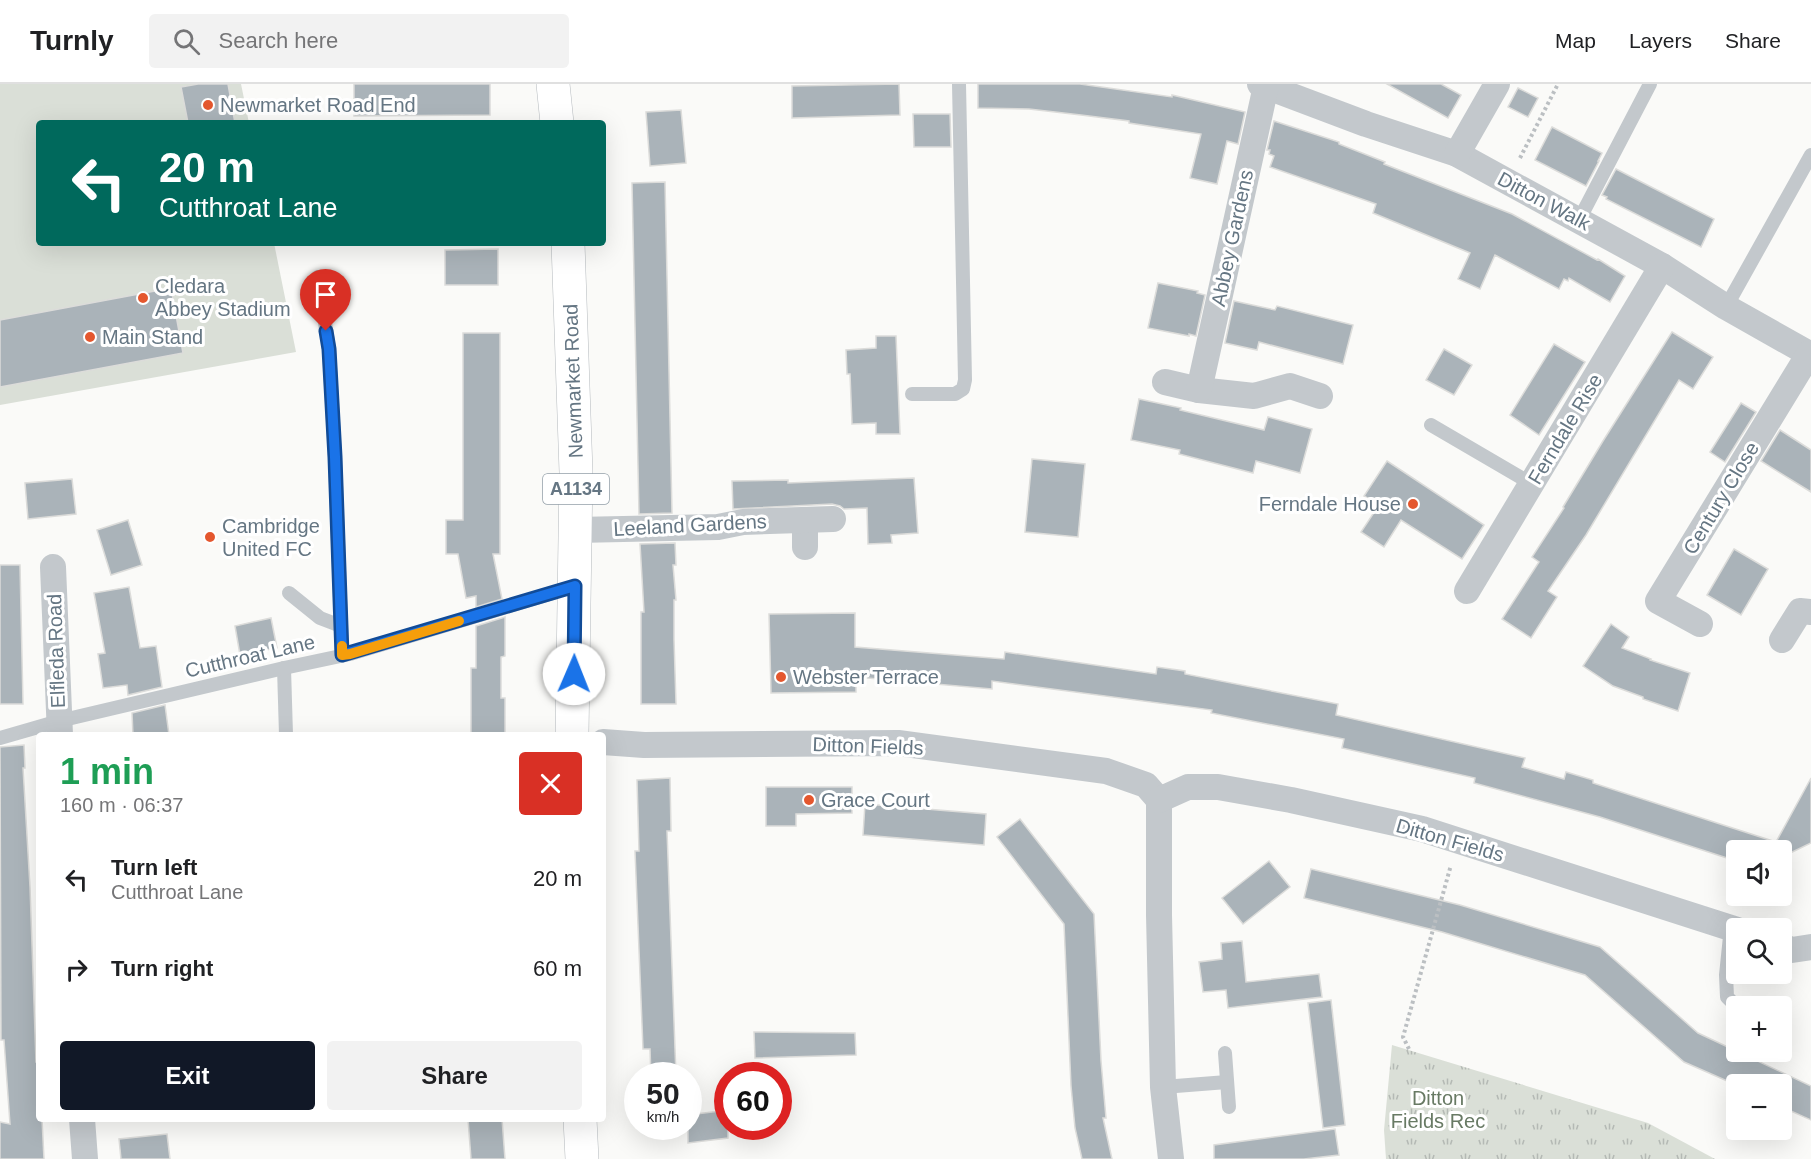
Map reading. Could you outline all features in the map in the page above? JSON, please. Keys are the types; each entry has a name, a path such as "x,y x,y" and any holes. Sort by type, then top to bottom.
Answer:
{"main road":[{"path":"553,84 557,120"},
{"name":"Newmarket Road","path":"568,246 576,472 572,732"},
{"path":"580,1122 582,1159"}],"street":[{"path":"1457,154 1497,84"},
{"name":"Ditton Walk","path":"1263,85 1366,124 1457,154 1662,266 1726,307 1810,355"},
{"name":"Abbey Gardens","path":"1199,390 1263,85"},
{"name":"Ferndale Rise","path":"1467,591 1662,266"},
{"name":"Century Close","path":"1700,624 1658,601 1810,355"},
{"path":"1165,382 1199,390 1254,396 1290,386 1320,396"},
{"name":"Leeland Gardens","path":"576,530 718,527 743,522 833,519"},
{"path":"805,520 805,547"},
{"name":"Elfleda Road","path":"53,567 60,728"},
{"path":"1782,640 1800,612 1811,612"},
{"name":"Ditton Fields","path":"606,742 644,745 898,743 1106,771 1146,785 1159,800 1188,787 1218,787 1291,800 1422,829 1726,925"},
{"path":"1159,800 1162,1087 1171,1159"},
{"path":"1792,950 1811,947"},
{"path":"82,1122 85,1159"}],"lane":[{"path":"912,394 956,394 963,389 965,380 959,84"},
{"path":"1580,220 1650,84"},
{"path":"1726,307 1811,155"},
{"path":"318,278 330,360 342,655"},
{"path":"1431,425 1532,484"},
{"name":"Cutthroat Lane","path":"0,738 60,728 284,668 342,655 575,586"},
{"path":"289,592 320,618 341,626"},
{"path":"284,668 286,732"},
{"path":"1225,1053 1229,1107"},
{"path":"1162,1087 1227,1082"}],"path":[{"path":"1508,182 1558,84"},
{"path":"1409,1049 1402,1037 1458,841"}],"green space":[{"name":"Cledara Abbey Stadium","path":"0,84 241,84 248,120 36,120 36,246 275,246 296,352 0,405"},
{"name":"Ditton Fields Rec","path":"1392,1045 1648,1123 1715,1159 1386,1159 1384,1130"}],"building":[{"name":"Newmarket Road End","path":"198,84 228,84 234,120 187,120 181,87"},
{"path":"354,84 490,84 490,115 354,116"},
{"path":"899,84 900,115 792,118 792,86"},
{"path":"978,84 1080,84 1172,97 1172,95 1245,112 1238,144 1227,141 1217,184 1190,178 1201,134 1081,115 1029,109 978,108"},
{"path":"1387,84 1441,84 1461,95 1448,118"},
{"path":"1518,88 1538,98 1528,117 1508,107"},
{"path":"681,110 686,163 650,166 646,112"},
{"path":"913,114 950,114 951,147 914,147"},
{"path":"1274,121 1339,142 1339,144 1385,162 1384,164 1512,214 1598,259 1625,276 1610,302 1569,278 1568,281 1564,279 1559,289 1495,255 1480,289 1458,279 1470,253 1373,213 1376,204 1270,167 1274,156 1269,154 1270,150 1267,150"},
{"path":"1552,127 1602,153 1586,186 1535,160"},
{"path":"1616,169 1714,219 1701,247 1606,199 1607,197 1602,195"},
{"path":"665,182 672,513 639,514 632,183"},
{"path":"498,249 498,285 445,285 445,250"},
{"path":"1158,283 1198,291 1197,293 1205,295 1196,336 1148,328"},
{"name":"Main Stand","path":"171,288 183,353 0,387 0,320"},
{"path":"1234,301 1275,310 1277,306 1353,325 1343,364 1259,342 1257,350 1225,343"},
{"path":"1672,332 1713,357 1693,389 1679,380 1586,535 1548,591 1557,597 1531,638 1502,619 1539,562 1532,557"},
{"path":"463,333 500,333 500,554 493,554 502,599 476,607 476,596 466,598 458,554 446,554 446,520 463,520"},
{"path":"876,336 896,336 900,434 876,434 876,423 852,424 850,374 847,374 846,350 876,348"},
{"path":"1554,344 1585,362 1539,435 1510,415"},
{"path":"1444,349 1472,365 1454,395 1426,380"},
{"path":"1139,399 1264,430 1268,417 1312,429 1300,473 1256,461 1253,473 1179,454 1180,450 1131,440"},
{"path":"1741,403 1756,412 1725,462 1710,452"},
{"path":"1780,430 1811,450 1811,492 1761,461"},
{"path":"1032,459 1085,464 1078,537 1025,532"},
{"name":"Ferndale House","path":"1387,461 1484,525 1462,559 1401,520 1384,547 1361,532 1379,505 1364,496"},
{"path":"914,478 918,533 891,535 892,543 868,544 867,508 844,509 832,504 733,509 732,481 788,480 788,483"},
{"path":"72,479 76,514 28,519 25,483"},
{"path":"128,520 142,565 111,575 97,530"},
{"path":"675,543 676,565 673,565 676,600 674,600 674,639 676,704 641,704 641,612 644,612 640,544"},
{"path":"1734,549 1768,569 1741,615 1707,595"},
{"path":"0,565 20,565 23,704 0,704"},
{"path":"129,587 140,648 156,646 162,687 128,695 127,685 103,688 98,654 105,653 94,593"},
{"path":"855,613 855,647 1004,659 1005,652 1156,674 1157,667 1338,704 1336,715 1525,758 1522,767 1564,779 1566,772 1593,780 1593,783 1770,840 1726,840 1726,858 1600,817 1474,783 1475,778 1342,748 1344,739 1211,713 1212,710 992,681 992,689 856,677 856,692 771,693 769,614"},
{"path":"505,617 505,656 501,657 501,698 505,698 505,732 471,732 471,668 476,668 476,626"},
{"path":"271,618 277,648 240,655 235,626"},
{"path":"1611,624 1629,637 1622,648 1690,673 1678,711 1613,686 1583,666"},
{"path":"165,705 169,732 133,732 132,713"},
{"path":"24,745 25,768 23,768 36,1062 36,1122 42,1122 44,1159 0,1159 0,1122 10,1124 4,1040 1,1040 0,747"},
{"path":"670,778 671,831 667,831 675,1062 650,1062 650,1049 643,1049 635,851 639,851 637,780"},
{"path":"1811,778 1811,843 1792,852 1792,840 1777,840"},
{"name":"Grace Court","path":"766,787 852,787 852,813 796,814 796,826 766,826"},
{"path":"865,804 986,814 984,845 863,835"},
{"path":"1020,819 1094,914 1106,1118 1103,1118 1112,1159 1082,1159 1075,1128 1071,1086 1064,924 997,837"},
{"path":"1269,861 1290,887 1243,924 1222,898"},
{"path":"1311,869 1460,905 1600,947 1698,1033 1726,1046 1726,1062 1760,1062 1785,1074 1726,1074 1726,1080 1684,1062 1585,975 1442,932 1304,898"},
{"path":"1242,941 1246,982 1319,974 1322,997 1228,1008 1226,990 1203,992 1199,962 1222,959 1221,943"},
{"path":"1331,1000 1345,1125 1323,1128 1308,1003"},
{"path":"754,1032 855,1033 856,1055 755,1058"},
{"path":"1792,1077 1811,1086 1811,1120 1792,1111"},
{"path":"714,1112 714,1140 688,1143 688,1140 702,1140 702,1113"},
{"path":"468,1122 502,1122 505,1159 471,1159"},
{"path":"1335,1129 1339,1155 1304,1159 1214,1159 1214,1145"},
{"path":"167,1134 170,1159 121,1159 119,1139"}],"slow traffic":[{"path":"342,646 342,655 350,654 459,621"}],"place":[{"name":"Newmarket Road End","path":"208,105"},
{"name":"Cledara Abbey Stadium","path":"143,298"},
{"name":"Main Stand","path":"90,337"},
{"name":"Ferndale House","path":"1413,504"},
{"name":"Cambridge United FC","path":"210,537"},
{"name":"Webster Terrace","path":"781,677"},
{"name":"Grace Court","path":"809,800"}],"route":[{"path":"326,331 335,457 342,655 575,586 574,674"}]}
